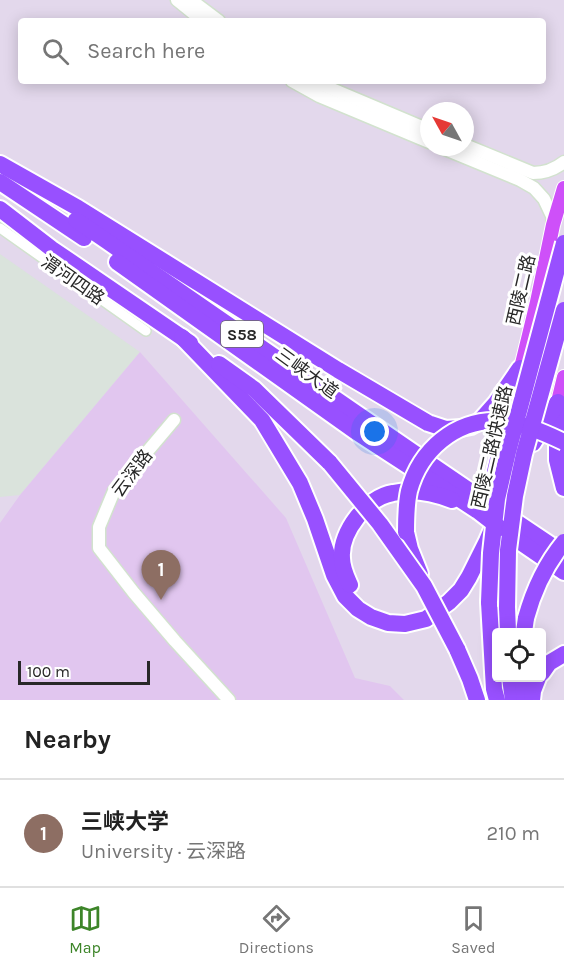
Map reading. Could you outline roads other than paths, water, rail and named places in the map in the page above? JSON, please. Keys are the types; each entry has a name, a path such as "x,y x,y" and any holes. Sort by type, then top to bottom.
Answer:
{"highway":[{"path":"0,166 78,208 338,370 428,423 446,429 471,426 480,421 496,403 520,368"},
{"name":"三峡大道","path":"0,166 364,420 504,522 564,572"},
{"name":"三峡大道","path":"0,182 104,252 355,431 481,505"},
{"path":"0,209 52,249 254,389 330,463 380,524 424,586 471,679 477,700"},
{"name":"西陵二路快速路","path":"497,700 489,602 491,553 497,499 564,243"},
{"name":"西陵二路快速路","path":"508,628 508,550 515,496 564,310"},
{"path":"182,337 262,420 288,460 300,483 334,575 345,596 358,609 371,617 388,622 405,624 426,620 450,602 461,590 487,541 523,460 558,402"},
{"path":"481,505 440,495 410,491 390,493 368,505 354,521 343,544 343,565 353,591 368,606 390,615 424,611 441,599 459,580 473,558 513,401"},
{"path":"558,402 557,460 564,488"},
{"path":"424,586 408,540 407,502 410,488 420,466 437,444 452,432 466,425 493,421 524,426 564,442"},
{"name":"三峡大道","path":"504,522 542,539 564,553"},
{"path":"525,625 533,594 541,576 564,542"},
{"path":"546,667 564,654"},
{"path":"511,682 513,700"},
{"path":"523,682 525,700"},
{"path":"532,700 536,682"}],"main road":[{"path":"177,0 199,18"},
{"path":"191,0 215,18"},
{"path":"297,84 319,96 420,138"},
{"path":"321,84 420,126"},
{"path":"474,149 533,173 543,173 557,168 564,162"},
{"path":"462,156 534,188 544,199 554,225"},
{"name":"西陵二路","path":"513,401 564,188"},
{"path":"533,320 534,345 546,353 555,354 564,348"},
{"path":"558,402 564,377"},
{"name":"云深路","path":"174,420 114,491 99,527 99,548 175,641 229,700"}],"street":[{"name":"渭河四路","path":"0,228 146,332"}],"place":[{"name":"三峡大学","path":"161,600"}]}
